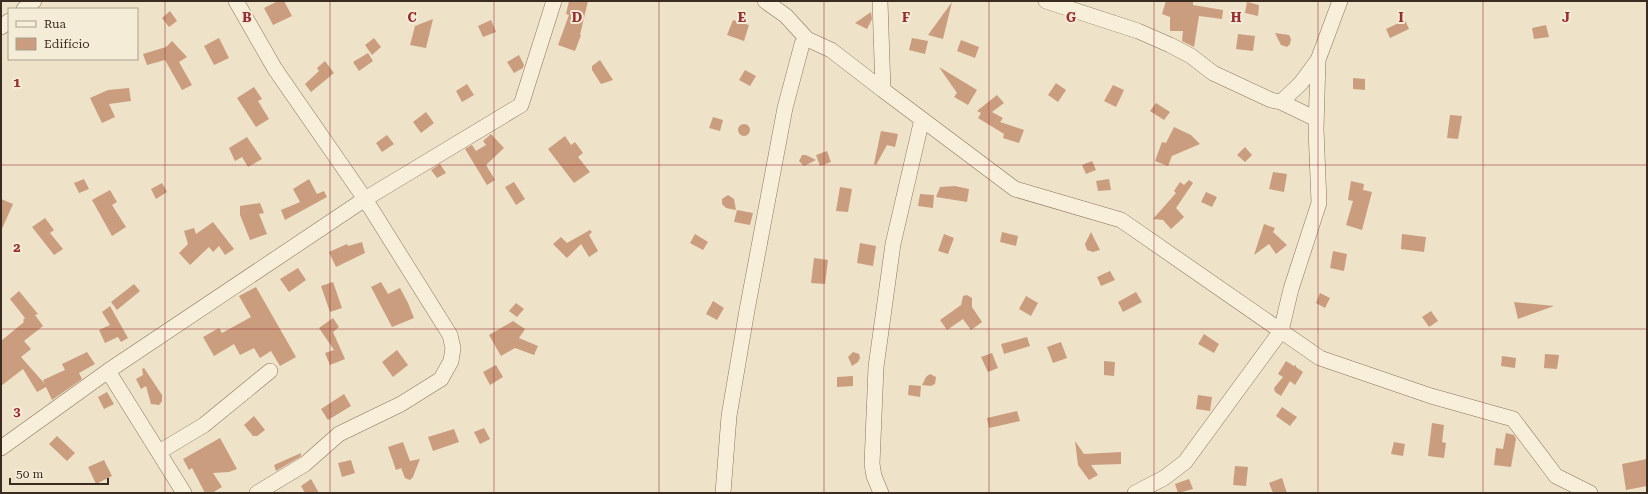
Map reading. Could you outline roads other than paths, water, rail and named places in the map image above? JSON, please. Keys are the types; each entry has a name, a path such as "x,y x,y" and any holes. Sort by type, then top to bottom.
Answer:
{"street":[{"path":"25,8 34,1"},
{"path":"236,1 275,69 365,198 450,335 453,348 448,368 441,379 401,404 339,434 305,464 257,493"},
{"path":"1,448 108,371 365,198 521,105 554,1"},
{"path":"765,1 786,16 807,39 831,50 1015,189 1121,220 1320,358 1431,396 1513,419 1556,476 1590,493"},
{"path":"880,1 883,90"},
{"path":"1046,1 1138,31 1191,56 1213,73 1228,81 1271,100 1281,102 1316,119"},
{"path":"1281,102 1301,83 1318,60 1340,1"},
{"path":"723,493 729,416 747,310 786,108 802,44 807,39"},
{"path":"1135,493 1164,478 1185,462 1281,331 1291,289 1319,204 1316,119 1318,60"},
{"path":"881,493 874,476 872,464 876,367 893,244 922,119"},
{"path":"108,371 184,493"},
{"path":"159,452 204,425 270,371"}]}
